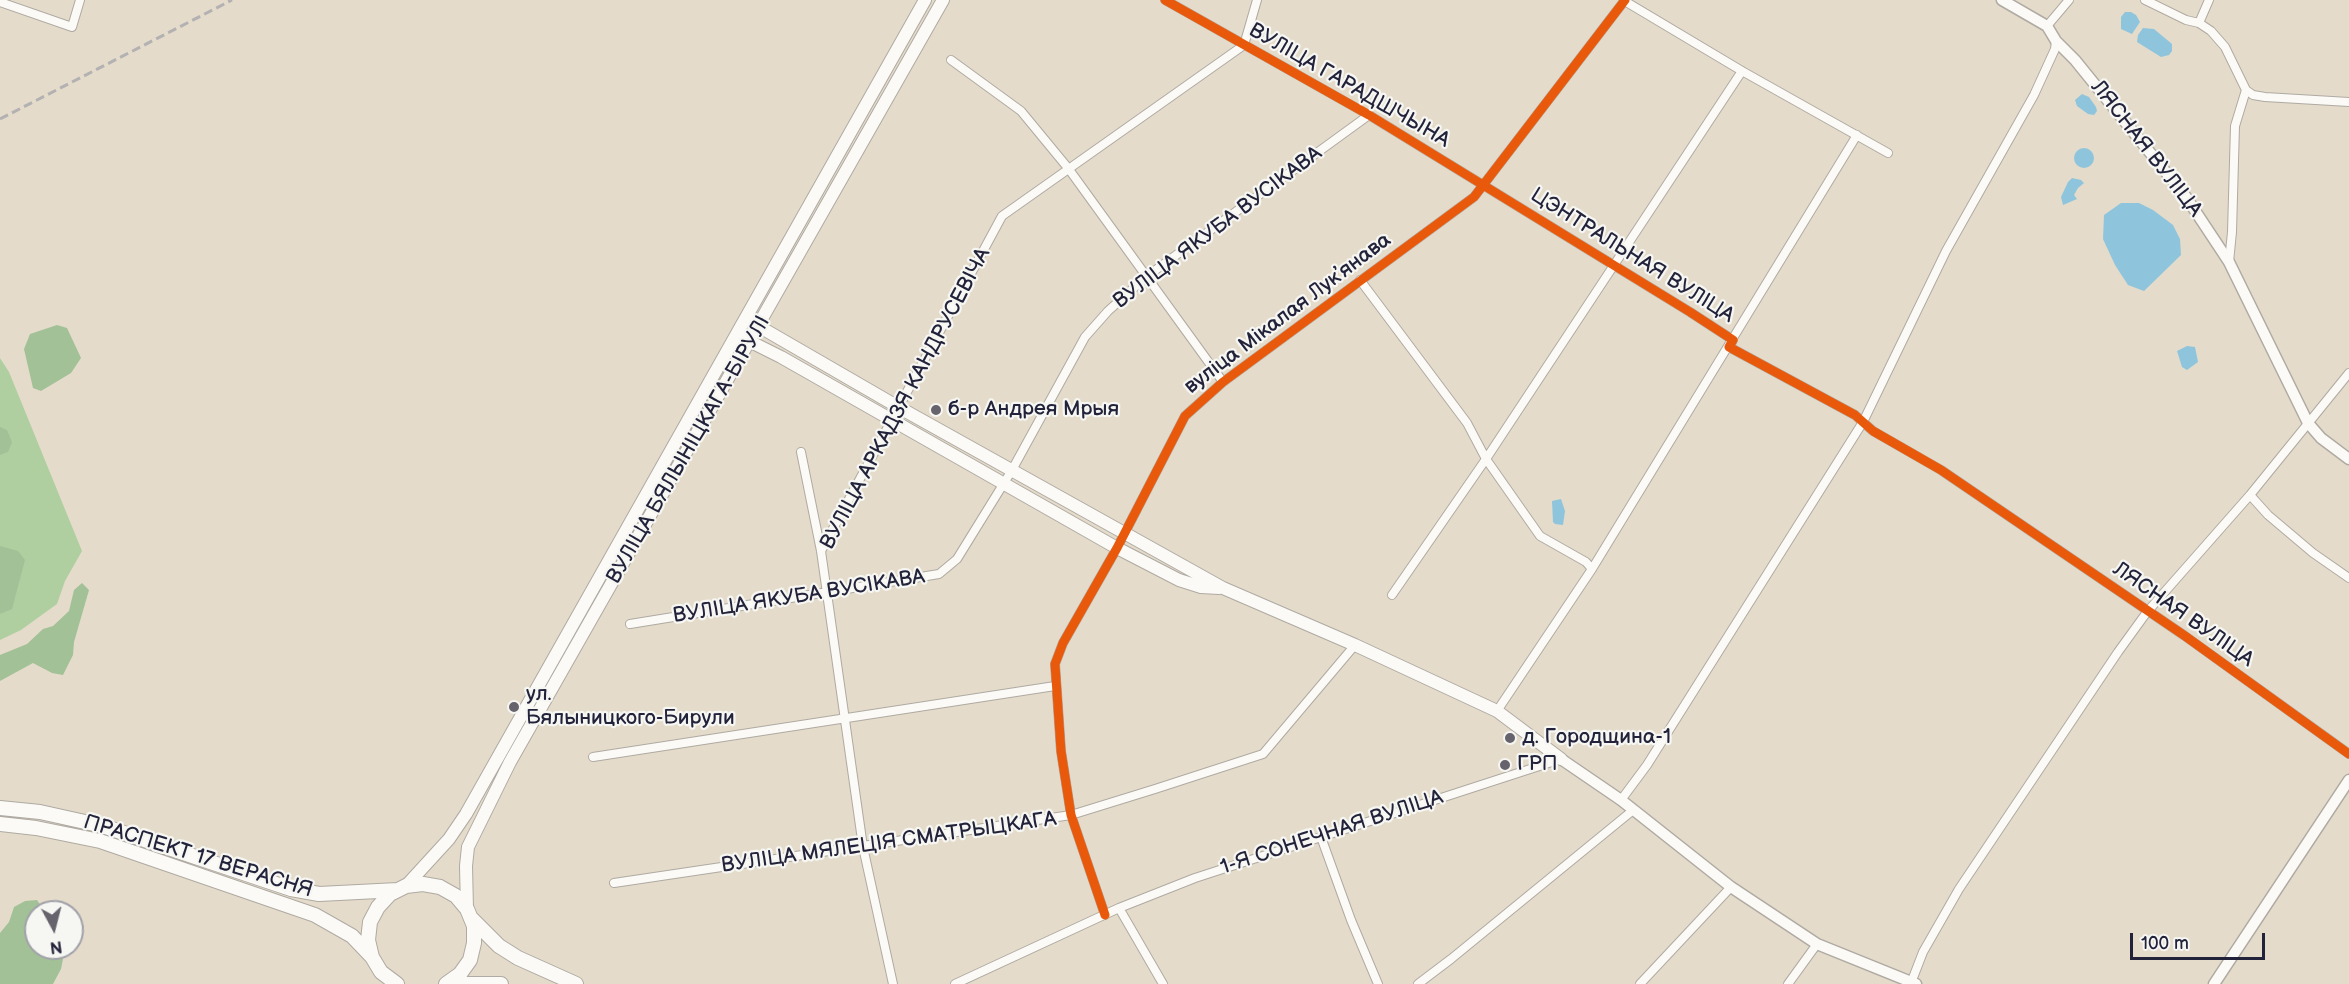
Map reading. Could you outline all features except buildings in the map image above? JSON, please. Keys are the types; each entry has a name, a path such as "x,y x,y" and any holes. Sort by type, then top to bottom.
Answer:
{"main road":[{"name":"ВУЛІЦА БЯЛЫНІЦКАГА-БІРУЛІ","path":"402,888 449,839 466,814 925,0"},
{"name":"ВУЛІЦА БЯЛЫНІЦКАГА-БІРУЛІ","path":"469,913 466,866 468,847 510,762 944,0"},
{"path":"746,319 900,408 1223,588 1355,645 1497,711 1561,759"},
{"path":"737,335 1117,548 1179,580 1201,587 1223,588"},
{"name":"ПРАСПЕКТ 17 ВЕРАСНЯ","path":"0,808 39,812 103,826 291,889 319,894 402,888 423,884 440,887 456,896 469,913"},
{"name":"ПРАСПЕКТ 17 ВЕРАСНЯ","path":"0,825 36,828 100,841 315,915 352,936 387,978 397,984"},
{"path":"376,984 374,961 368,940 370,922 383,900 402,888"},
{"path":"446,984 465,968 473,952 475,934 469,913"},
{"path":"469,913 499,946 518,958 576,984"},
{"path":"457,984 501,984"}],"street":[{"path":"0,2 72,27 80,0"},
{"name":"ВУЛІЦА ГАРАДШЧЫНА","path":"1165,0 1369,115 1483,186"},
{"path":"1244,45 1257,0"},
{"path":"1624,0 1742,71 1888,153"},
{"name":"вуліца Мікалая Лукʼянава","path":"1105,915 1071,815 1061,751 1055,664 1063,644 1117,548 1185,416 1222,382 1474,196 1624,0"},
{"path":"1621,801 1647,765 1863,422 1946,250 2034,95 2055,49 2056,41 2047,26 2002,0"},
{"path":"2047,26 2069,0"},
{"path":"2145,0 2186,20 2199,23 2211,31 2220,40 2246,90 2253,95 2349,102"},
{"path":"2199,23 2209,0"},
{"name":"ЛЯСНАЯ ВУЛІЦА","path":"2056,41 2075,60 2197,212 2229,262 2308,423 2321,438 2349,459"},
{"name":"ВУЛІЦА АРКАДЗЯ КАНДРУСЕВІЧА","path":"893,984 887,967 863,847 821,551 1002,216 1244,45"},
{"path":"951,60 1021,111 1068,168 1222,382"},
{"path":"1392,596 1486,459 1742,71"},
{"name":"ЛЯСНАЯ ВУЛІЦА","path":"2229,262 2235,126 2246,90"},
{"name":"ВУЛІЦА ЯКУБА ВУСІКАВА","path":"630,624 939,574 957,559 1012,470 1085,337 1108,311 1146,277 1369,115"},
{"name":"ЦЭНТРАЛЬНАЯ ВУЛІЦА","path":"1497,711 1592,569 1857,135"},
{"name":"ЦЭНТРАЛЬНАЯ ВУЛІЦА","path":"1483,186 1615,264 1731,343 1855,415 1873,431 1941,470 1996,507"},
{"path":"1360,280 1467,423 1486,459 1540,536 1586,562 1592,569"},
{"name":"ЛЯСНАЯ ВУЛІЦА","path":"1913,983 1923,952 1979,857 2118,652 2147,612 2250,495 2349,373"},
{"path":"801,452 821,551"},
{"path":"2250,495 2272,518 2313,553 2349,578"},
{"name":"ЛЯСНАЯ ВУЛІЦА","path":"1996,507 2185,636 2349,754"},
{"name":"ВУЛІЦА МЯЛЕЦІЯ СМАТРЫЦКАГА","path":"614,883 1071,815 1263,754 1355,645"},
{"path":"593,757 1055,687"},
{"path":"1561,759 1621,801 1731,887 1817,944 1913,983"},
{"name":"1-Я СОНЕЧНАЯ ВУЛІЦА","path":"955,984 1105,915 1218,870 1561,759"},
{"path":"2214,984 2349,780"},
{"path":"1418,984 1632,811"},
{"path":"1321,837 1351,920 1378,984"},
{"path":"1640,984 1731,887"},
{"path":"1119,909 1163,984"},
{"path":"1788,984 1817,944"}],"green space":[{"path":"57,325 67,328 81,358 71,373 41,391 33,388 24,349 30,334"},
{"path":"0,358 9,372 82,551 65,581 57,604 21,630 0,640"},
{"path":"0,427 7,430 12,442 8,452 0,455"},
{"path":"0,546 18,551 25,560 12,609 0,614"},
{"path":"82,583 89,590 74,642 73,655 63,675 52,673 33,663 0,681 0,655 27,644 43,629 53,626 69,611 74,590"},
{"path":"24,902 24,960 63,960 53,984 0,984 0,933 9,922 14,907"}],"water":[{"path":"2125,12 2136,15 2140,22 2132,34 2121,29 2121,17"},
{"path":"2143,28 2154,29 2172,44 2172,51 2169,55 2161,57 2137,42 2138,35"},
{"path":"2082,94 2089,97 2096,107 2097,111 2094,115 2088,114 2077,106 2075,100"},
{"path":"2084,148 2091,151 2094,158 2091,165 2084,168 2077,165 2074,158 2077,151"},
{"path":"2072,178 2084,183 2074,195 2077,199 2063,205 2061,197"},
{"path":"2121,203 2139,203 2153,210 2173,225 2180,239 2181,255 2144,291 2128,285 2115,265 2103,239 2104,215"},
{"path":"2187,346 2195,347 2198,362 2187,370 2182,367 2177,351"},
{"path":"1561,499 1565,511 1563,525 1553,522 1552,501"}],"railway":[{"path":"0,119 232,0"}],"cycle path":[{"path":"1165,0 1369,115 1690,312 1733,340 1729,347 1855,415 1873,431 1941,470 2185,636 2349,754"},
{"path":"1105,915 1071,815 1061,751 1055,664 1063,643 1117,548 1185,416 1223,382 1474,197 1625,0"}],"place":[{"name":"б-р Андрея Мрыя","path":"936,410"},
{"name":"ул. Бялыницкого-Бирули","path":"514,707"},
{"name":"д. Городщина-1","path":"1510,738"},
{"name":"ГРП","path":"1505,765"}]}
